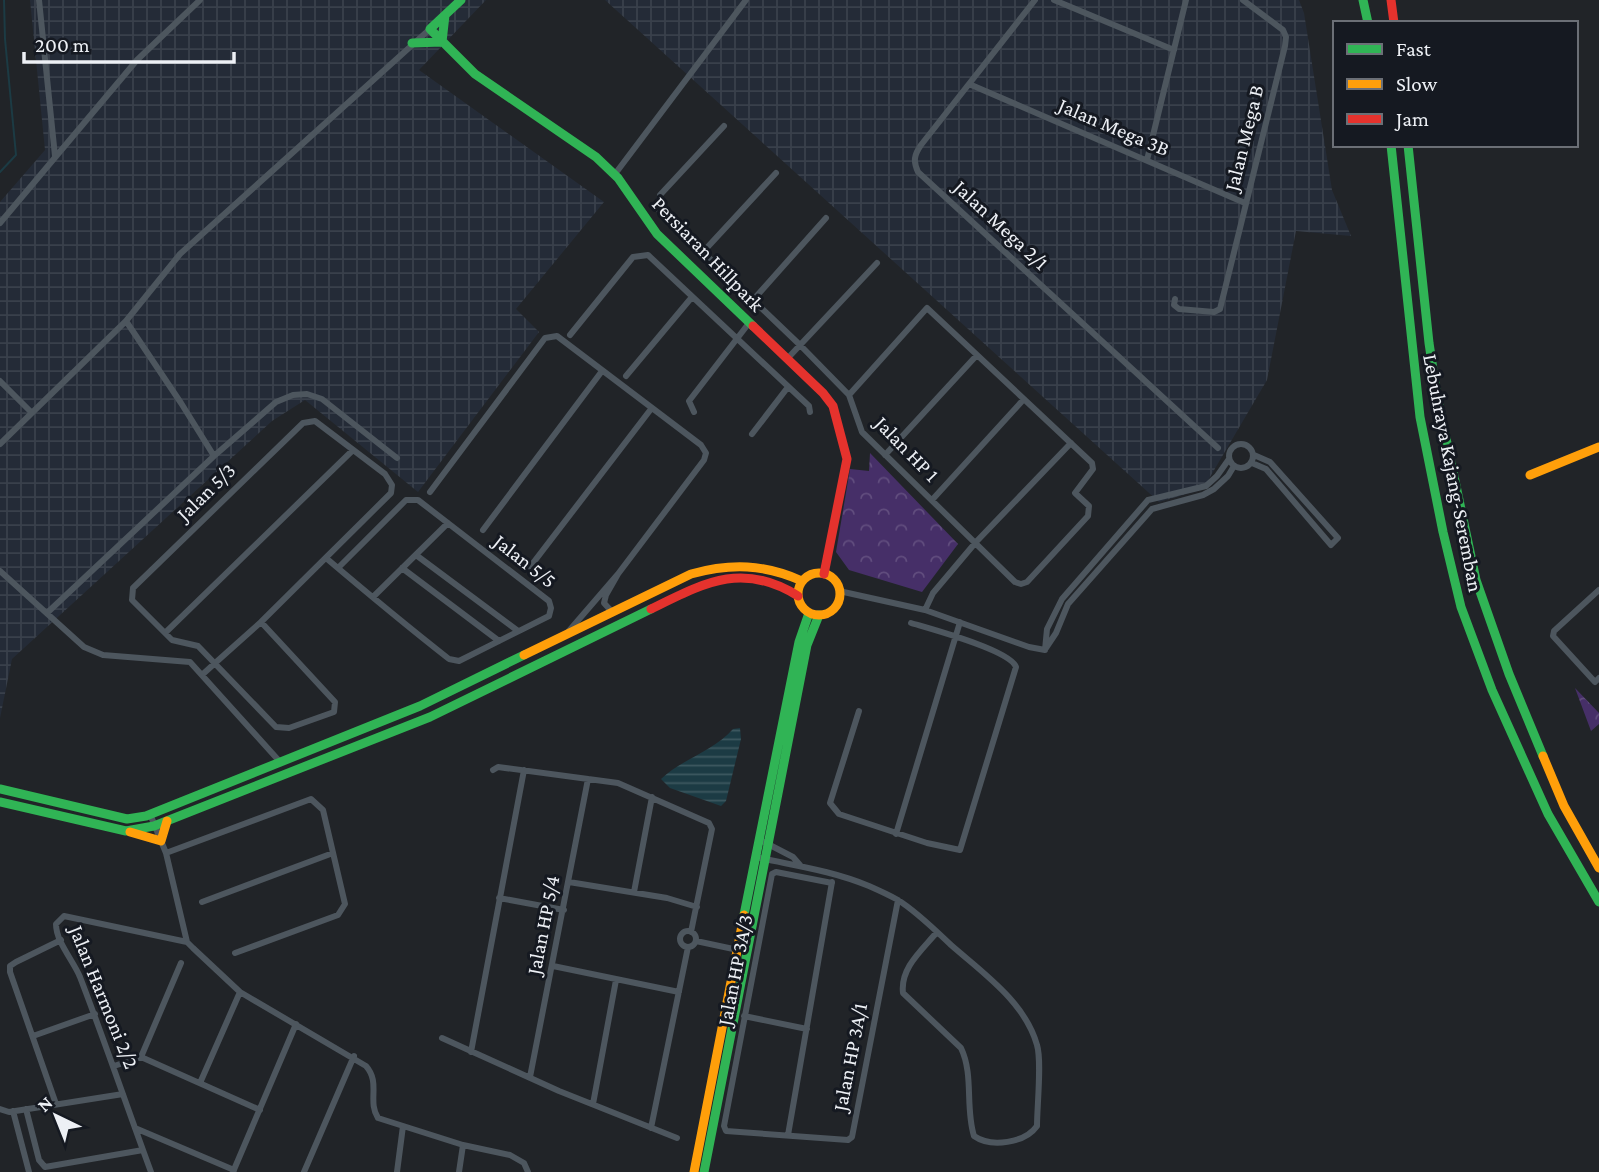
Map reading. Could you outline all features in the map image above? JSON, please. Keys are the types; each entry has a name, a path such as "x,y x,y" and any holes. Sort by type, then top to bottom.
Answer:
{"main road":[{"path":"429,29 461,0"},
{"path":"1363,0 1368,21"},
{"path":"1391,0 1394,21"},
{"path":"412,43 442,42 445,14"},
{"name":"Persiaran Hillpark","path":"429,29 475,74 596,157 614,174 657,234 823,393 832,406 843,442 821,574"},
{"name":"Lebuhraya Kajang-Seremban","path":"1391,147 1420,417 1461,607 1492,691 1548,814 1599,902"},
{"name":"Lebuhraya Kajang-Seremban","path":"1408,147 1437,396 1476,580 1508,674 1564,806 1599,868"},
{"path":"1530,475 1599,447"},
{"path":"0,789 127,819 150,814 420,706 691,575 732,564 783,571 802,581 821,574 834,580 839,591 832,610 814,614 802,607 798,596 802,581"},
{"path":"127,831 167,821 430,718 686,591 721,579 777,584 798,596"},
{"path":"694,1172 762,842 814,614"},
{"path":"566,650 570,640 600,620"},
{"path":"547,646 566,650"},
{"path":"420,706 430,718"},
{"path":"0,802 161,841 167,821"},
{"path":"704,1172 740,951"}],"street":[{"path":"39,0 55,156"},
{"path":"0,223 137,60 200,0"},
{"path":"614,174 746,0"},
{"name":"Jalan Mega 2/1","path":"1035,0 915,154 914,161 918,172 1218,447"},
{"path":"1054,0 1174,50"},
{"path":"1147,160 1186,0"},
{"name":"Jalan Mega B","path":"1175,299 1174,306 1179,309 1214,312 1220,309 1285,46 1286,37 1283,30 1243,0"},
{"path":"0,444 126,321 180,254 429,29"},
{"name":"Jalan Mega 3B","path":"969,84 1245,203"},
{"name":"Jalan HP 1","path":"724,126 660,195 659,210 849,395 862,432 1015,582 1027,582 1088,516 1089,506 1075,493 1093,469 1092,463 1071,443"},
{"path":"703,252 776,173"},
{"path":"753,300 826,218"},
{"path":"570,335 634,257 648,255 809,406 810,412"},
{"path":"787,359 877,263"},
{"path":"626,376 692,297"},
{"path":"849,395 927,308 1071,443 976,542 933,593 925,610"},
{"path":"126,321 214,456"},
{"path":"694,412 689,401 749,323"},
{"path":"429,492 545,338 557,336 701,445 706,453 704,460 618,574 562,638"},
{"path":"885,455 976,355"},
{"path":"483,530 602,371"},
{"path":"0,381 32,413"},
{"path":"752,434 788,387"},
{"path":"47,613 214,456 276,402 293,395 307,394 322,400 397,458"},
{"path":"932,500 1024,399"},
{"path":"530,567 651,408"},
{"name":"Jalan 5/3","path":"261,622 335,702 334,712 289,728 276,727 198,646 172,640 165,634 132,600 133,588 303,423 315,421 385,474 392,485 391,493 326,558"},
{"path":"1045,650 1056,633 1068,604 1152,509 1203,495 1214,489 1228,476 1230,451 1240,444 1247,446 1253,459 1266,470 1331,545 1337,541 1338,538 1270,462 1253,459"},
{"path":"165,634 353,450"},
{"path":"1231,463 1245,468 1253,459"},
{"path":"1045,650 1047,629 1062,599 1148,500 1206,486 1231,463"},
{"name":"Jalan 5/5","path":"326,558 338,568 373,597 449,659 459,661 549,616 551,608 550,601 418,500 406,500 338,568"},
{"path":"373,597 448,523"},
{"path":"1102,551 1109,548 1114,552"},
{"path":"416,555 518,631"},
{"path":"203,674 326,558"},
{"path":"402,568 499,641"},
{"path":"0,571 84,647 103,655 183,659 190,662 281,762"},
{"path":"613,613 604,603 618,574"},
{"path":"1597,680 1553,636 1554,631 1599,590"},
{"path":"839,591 925,610 1029,647 1045,650"},
{"path":"896,834 960,622"},
{"path":"859,711 830,803 834,810 896,834 960,850 1016,667 1009,657 911,623"},
{"path":"493,770 496,767 618,783 709,823 712,829 691,932"},
{"path":"471,1052 524,770"},
{"name":"Jalan HP 5/4","path":"530,1077 587,779"},
{"path":"634,892 652,797"},
{"path":"166,853 311,799 323,810 345,904 338,915 235,953"},
{"path":"150,814 166,853 187,942 240,992 354,1056 366,1066 374,1077 375,1113 383,1121 463,1145 510,1155 524,1163 528,1172"},
{"path":"762,842 793,857 800,865"},
{"path":"202,902 332,853"},
{"path":"759,858 834,873 898,900 937,932 1003,991 1029,1024 1038,1048 1037,1125 1025,1138 1005,1142 982,1142 974,1136 970,1123 967,1060 961,1048 903,993 901,982 910,964 937,932"},
{"name":"Jalan HP 3A/3","path":"726,1132 724,1126 772,874 776,872 832,883"},
{"path":"788,1135 834,873"},
{"path":"569,882 667,898 698,907"},
{"path":"499,898 564,910"},
{"name":"Jalan HP 3A/1","path":"726,1132 848,1140 852,1137 898,900"},
{"name":"Jalan Harmoni 2/2","path":"151,1172 74,961 56,932 56,923 64,916 187,942"},
{"path":"684,932 691,932 696,941 688,947 683,945 680,938 684,932"},
{"path":"56,1104 9,972 10,966 61,940"},
{"path":"696,941 740,951"},
{"path":"651,1128 688,947"},
{"path":"141,1057 181,963"},
{"path":"552,966 679,992"},
{"path":"593,1104 616,980"},
{"path":"200,1083 240,992"},
{"path":"33,1036 94,1014"},
{"path":"744,1016 807,1029"},
{"path":"135,1128 233,1171 296,1024"},
{"path":"442,1038 677,1139"},
{"path":"304,1172 354,1056"},
{"path":"114,1066 141,1057 260,1110"},
{"path":"0,1109 13,1111 123,1094"},
{"path":"26,1109 39,1160 45,1167 143,1150"},
{"path":"13,1111 29,1172"},
{"path":"397,1172 403,1126"},
{"path":"459,1172 463,1145"}],"shaded area":[{"path":"30,0 486,0 419,70 604,202 516,309 539,332 418,492 305,400 272,421 12,659 0,718 0,202 45,150"},
{"path":"605,0 1299,0 1304,13 1332,190 1351,236 1296,231 1267,380 1203,489 1159,502"},
{"path":"740,728 741,739 726,801 721,806 670,788 661,779 717,743 733,729"}],"green space":[{"path":"870,453 958,544 922,592 849,570 836,552 850,469 869,471"},
{"path":"1575,688 1599,713 1599,724 1591,731"}],"waterway":[{"path":"0,172 16,155 4,0"}],"traffic: fast":[{"path":"461,0 430,29 475,74 596,157 618,178 657,234 753,326"},
{"path":"1363,0 1368,21"},
{"path":"412,43 442,42 445,15"},
{"path":"1391,147 1420,417 1461,607 1492,690 1548,814 1599,902"},
{"path":"1408,147 1437,396 1476,580 1509,674 1543,756"},
{"path":"0,802 126,831 154,826 430,717 651,609"},
{"path":"744,915 799,642 809,613"},
{"path":"704,1172 807,645 819,615"},
{"path":"0,789 127,819 146,816 420,706 524,655"}],"traffic: slow":[{"path":"1530,475 1599,447"},
{"path":"524,655 691,574 720,568 747,567 774,571 802,581"},
{"path":"819,573 834,579 840,594 834,609 819,615 804,609 798,594 804,579 819,573"},
{"path":"1543,756 1564,806 1599,868"},
{"path":"130,832 161,841 167,821"},
{"path":"694,1172 744,915"}],"traffic: jam":[{"path":"1391,0 1394,21"},
{"path":"753,326 823,393 833,406 847,459 824,574"},
{"path":"651,609 706,584 741,578 778,585 798,596"}]}
